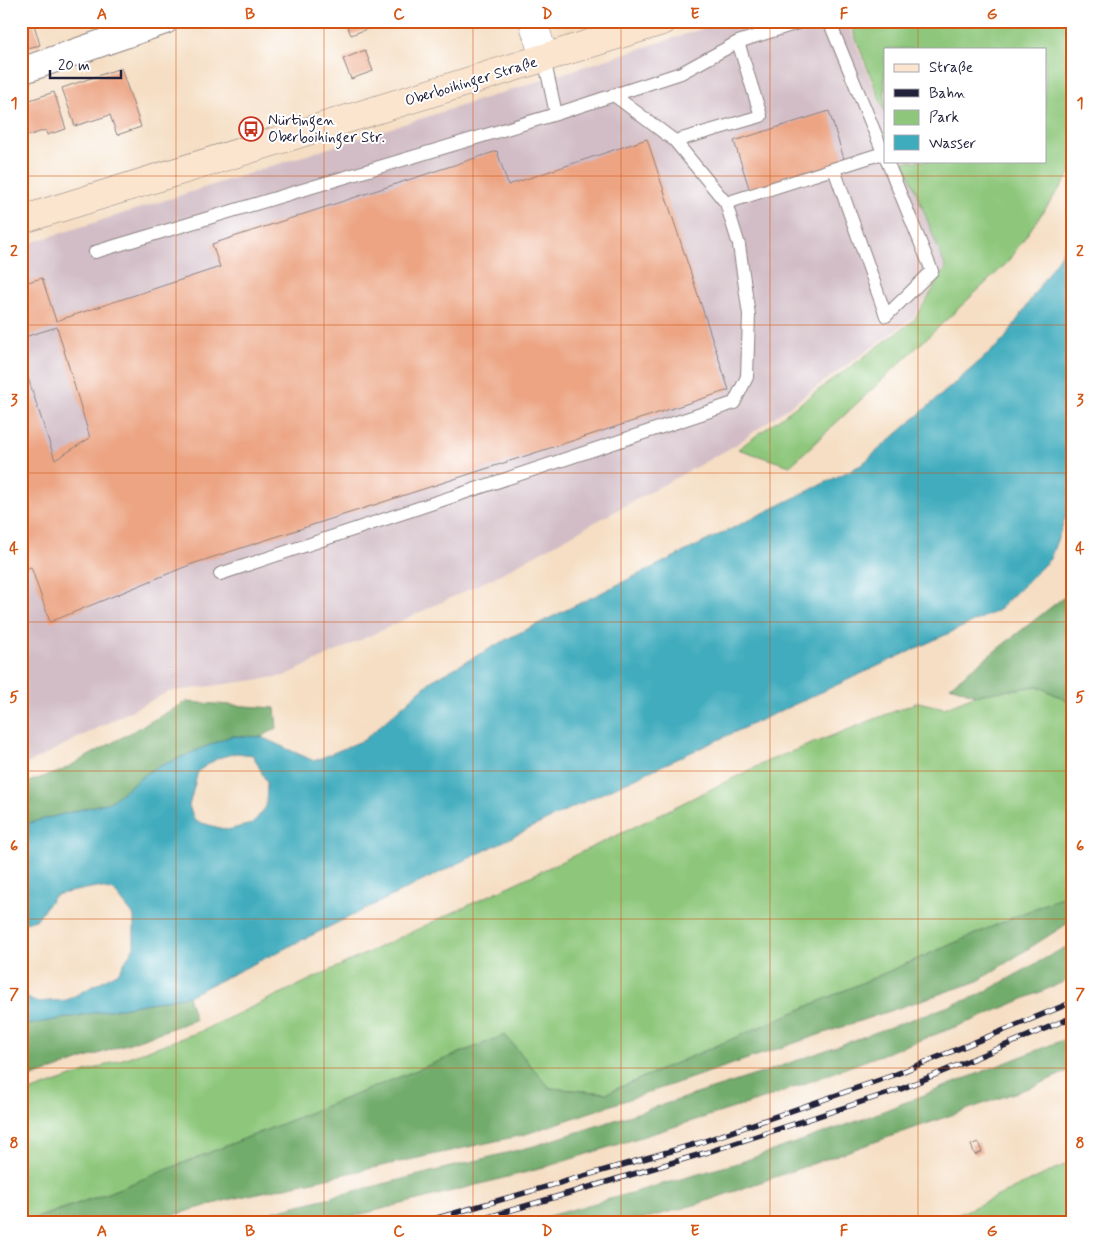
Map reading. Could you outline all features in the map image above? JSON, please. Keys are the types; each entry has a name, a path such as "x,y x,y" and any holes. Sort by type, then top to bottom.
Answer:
{"main road":[{"name":"Oberboihinger Straße","path":"21,220 663,21"}],"street":[{"path":"21,71 165,21"},
{"path":"533,21 544,58"}],"lane":[{"path":"95,252 615,96 681,73 738,42 804,21"},
{"path":"829,21 884,155"},
{"path":"675,140 762,116 738,42"},
{"path":"544,58 556,114"},
{"path":"220,574 734,403 747,377 749,316 739,245 726,203 675,140 615,96"},
{"path":"726,203 834,169 884,157"},
{"path":"834,169 886,316 932,271 887,162"}],"shaded area":[{"path":"727,21 847,21 884,114 884,162 903,162 945,267 913,318 734,446 495,577 284,676 168,692 21,767 21,246"}],"green space":[{"path":"849,21 1073,21 1073,160 1070,174 1006,264 790,466 738,449 914,320 946,268 904,162 1046,162 1046,48 884,48 884,110"},
{"path":"1073,590 1073,704 1038,686 976,695 950,686"},
{"path":"1038,686 1073,704 1073,896 1061,897 607,1093 550,1088 505,1035 108,1193 21,1223 21,1095 199,1032 622,833 768,761 918,702 944,708 976,695"},
{"path":"186,702 275,708 277,728 261,737 231,736 151,770 110,802 21,825 21,784 59,772"},
{"path":"1073,896 1073,920 978,981 523,1135 231,1199 144,1223 23,1223 108,1193 505,1035 550,1088 607,1093 1061,897"},
{"path":"1073,943 1073,978 979,1018 766,1098 539,1169 327,1223 228,1223 534,1146 762,1073 977,996"},
{"path":"188,996 195,1020 21,1081 21,1026"},
{"path":"1073,1036 1073,1069 1037,1085 698,1204 629,1223 524,1223 741,1162 863,1119"},
{"path":"1073,1161 1073,1223 940,1223"}],"water":[{"path":"1073,226 1073,498 1050,559 997,611 592,798 188,996 21,1026 21,994 35,1002 67,1000 119,972 134,947 134,916 114,891 96,887 55,895 36,920 21,924 21,825 110,802 151,770 231,736 261,737 314,761 364,740 431,681 509,638 861,465 1004,340 1062,252","holes":["236,753 253,755 267,783 266,807 252,824 227,830 195,821 189,806 198,771 218,758"]}],"building":[{"path":"21,21 33,21 40,45 28,48 21,27"},
{"path":"345,21 388,21 351,35"},
{"path":"365,50 373,71 351,79 343,59"},
{"path":"121,68 141,127 117,135 110,115 75,126 62,88"},
{"path":"54,92 66,129 47,135 46,130 21,138 21,103"},
{"path":"829,111 845,162 750,191 734,141"},
{"path":"647,139 729,390 192,564 50,622 31,567 21,570 21,357 55,460 90,438 57,327 21,338 21,284 42,278 56,321 220,267 212,244 497,151 508,185"},
{"path":"978,1142 982,1152 975,1155 971,1145"}],"railway":[{"path":"420,1223 699,1143 894,1075 1073,1002"},
{"path":"468,1223 708,1152 901,1089 1073,1017"}],"place":[{"name":"Nürtingen Oberboihinger Str.","path":"251,129"}]}
